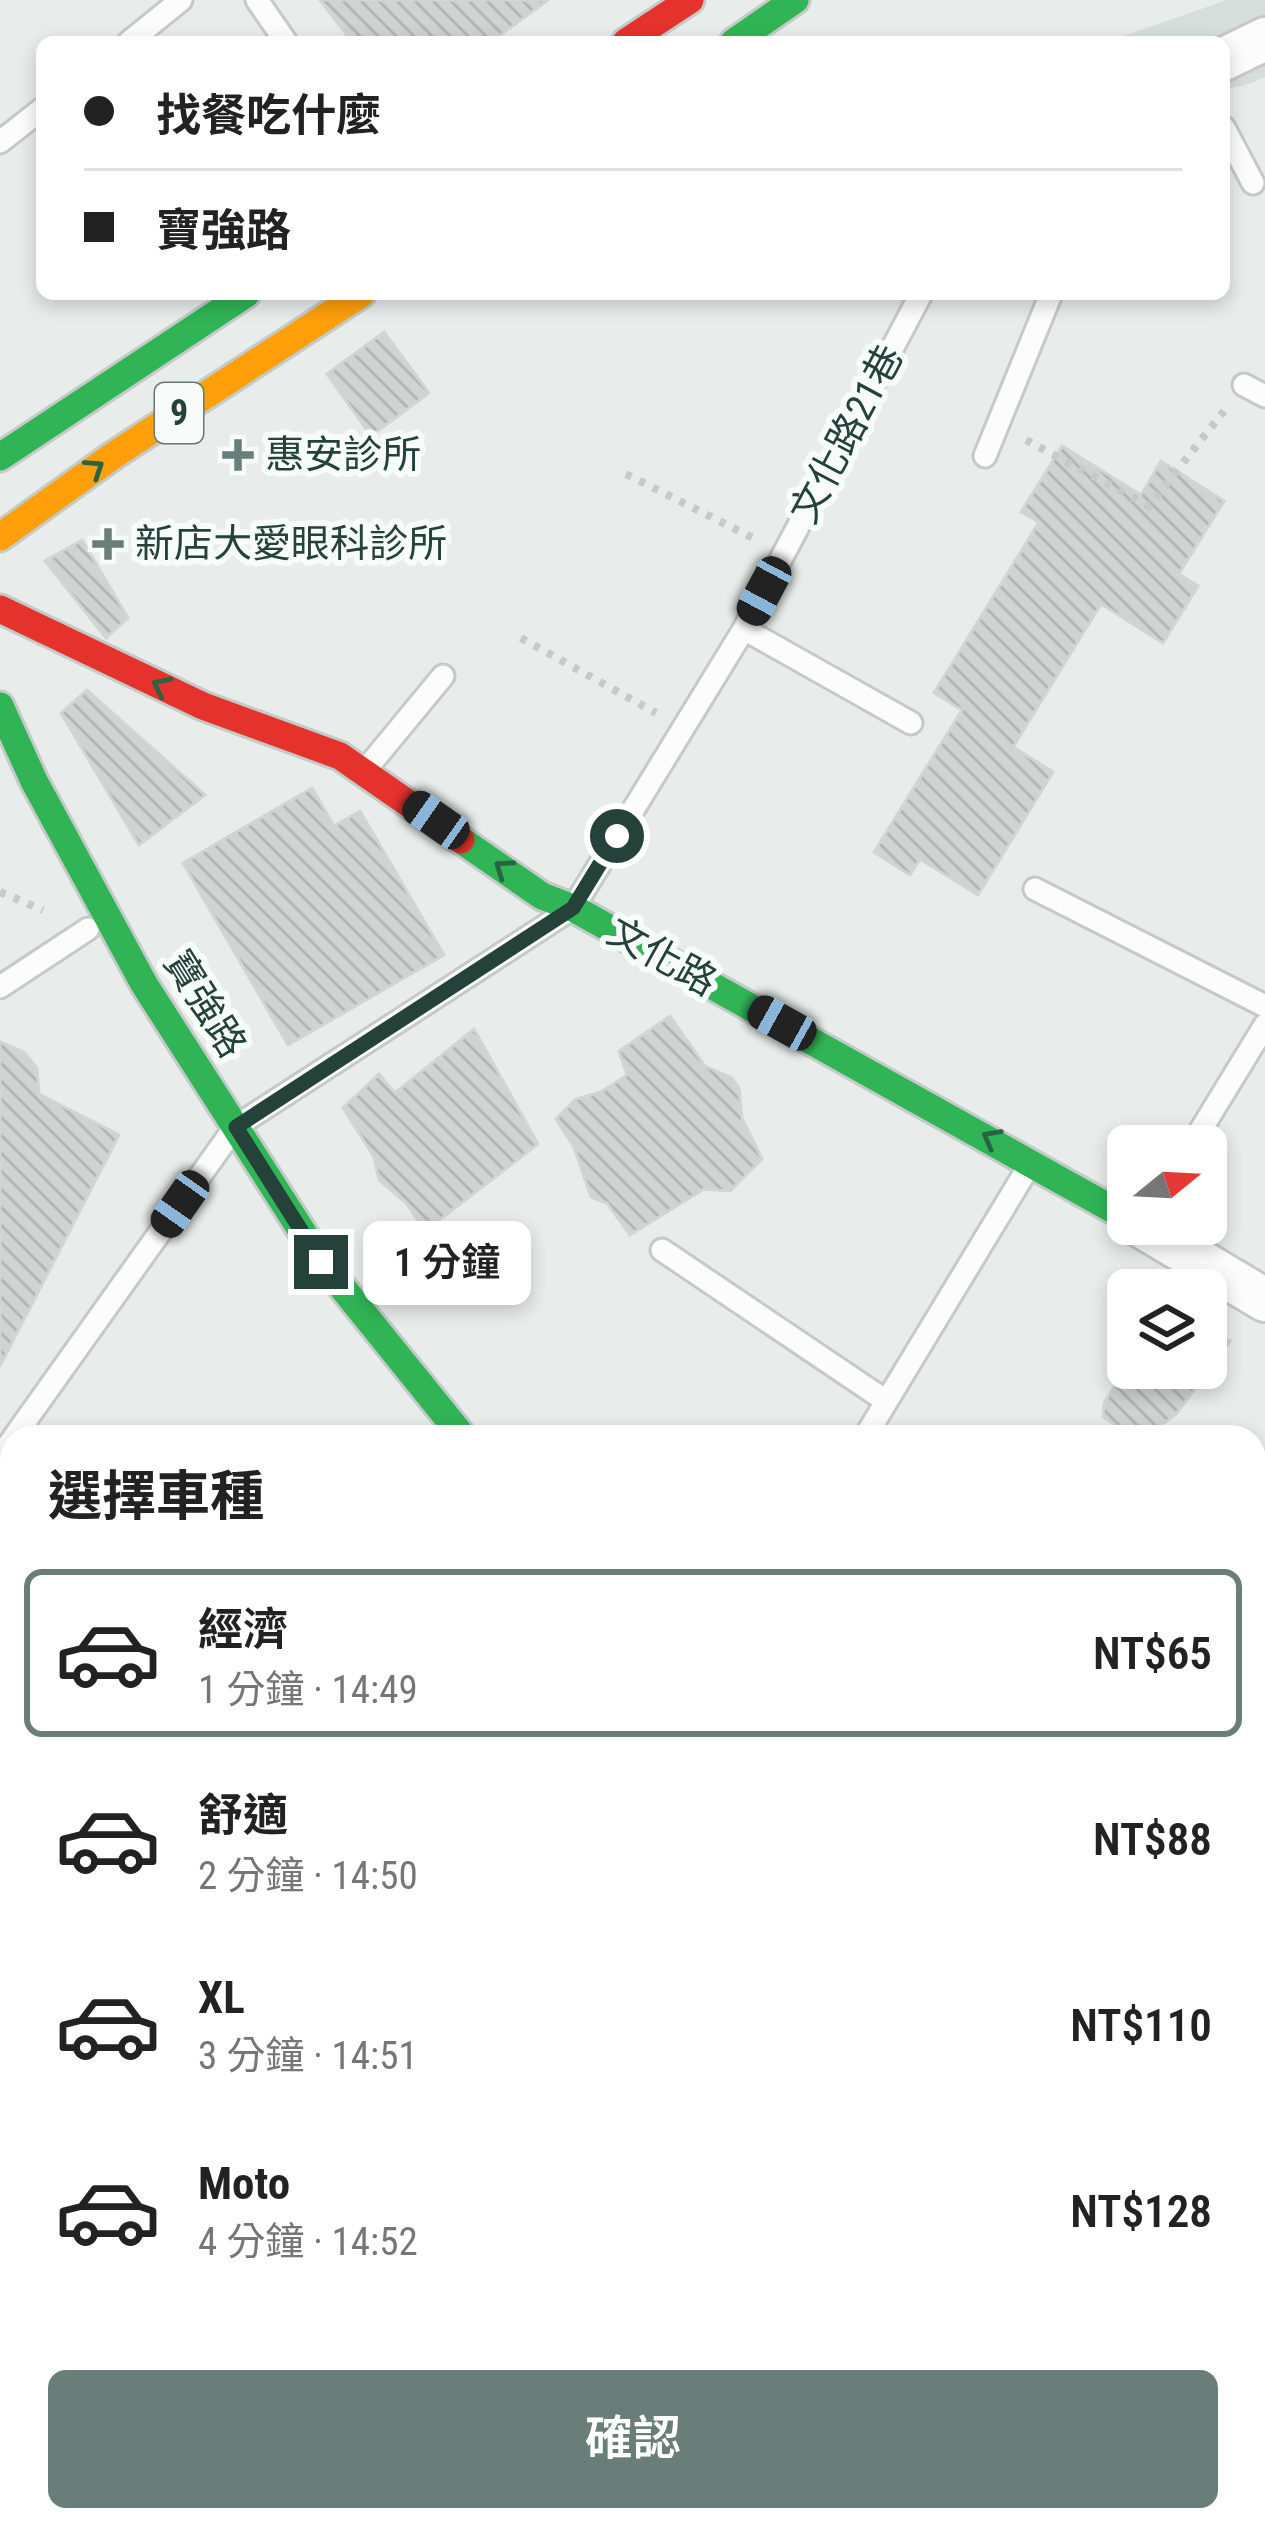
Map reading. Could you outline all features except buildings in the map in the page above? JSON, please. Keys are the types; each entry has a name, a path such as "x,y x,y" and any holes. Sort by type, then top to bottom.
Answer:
{"street":[{"path":"635,36 689,0"},
{"path":"743,36 795,0"},
{"path":"1230,56 1265,39"},
{"name":"9","path":"0,457 237,300"},
{"name":"9","path":"0,537 83,476 352,300"},
{"name":"文化路","path":"0,609 203,706 365,770 542,896 573,908 1107,1205"},
{"name":"寶強路","path":"0,706 34,781 144,984 321,1262 453,1425"},
{"name":"文化路","path":"1174,1245 1265,1300"}],"lane":[{"path":"136,36 181,0"},
{"path":"257,0 282,36"},
{"path":"0,142 36,115"},
{"path":"1230,139 1253,183"},
{"name":"文化路21巷","path":"236,1127 573,908 744,629 918,300"},
{"path":"985,456 1049,300"},
{"path":"744,629 911,723"},
{"path":"365,770 443,676"},
{"path":"1035,889 1265,1006"},
{"path":"0,987 88,929"},
{"path":"1204,1125 1265,1025"},
{"path":"23,1425 236,1127"},
{"path":"872,1425 1032,1161"},
{"path":"662,1250 886,1401"}],"path":[{"path":"998,425 1149,506 1255,390"},
{"path":"626,474 784,554"},
{"path":"521,638 682,728"}],"shaded area":[{"path":"1227,0 1265,0 1265,77 1230,88 1230,36 1123,36"}],"traffic: fast":[{"path":"743,36 795,0"},
{"path":"0,457 237,300"},
{"path":"0,706 34,781 144,984 321,1261 453,1425"},
{"path":"461,840 542,896 573,908 1107,1206"}],"traffic: slow":[{"path":"0,537 114,455 352,300"}],"traffic: jam":[{"path":"635,36 690,0"},
{"path":"0,609 203,706 340,756 461,840"}],"place":[{"name":"惠安診所","path":"238,455"},
{"name":"新店大愛眼科診所","path":"108,544"}],"route":[{"path":"321,1262 236,1127 573,908 617,836"}]}
